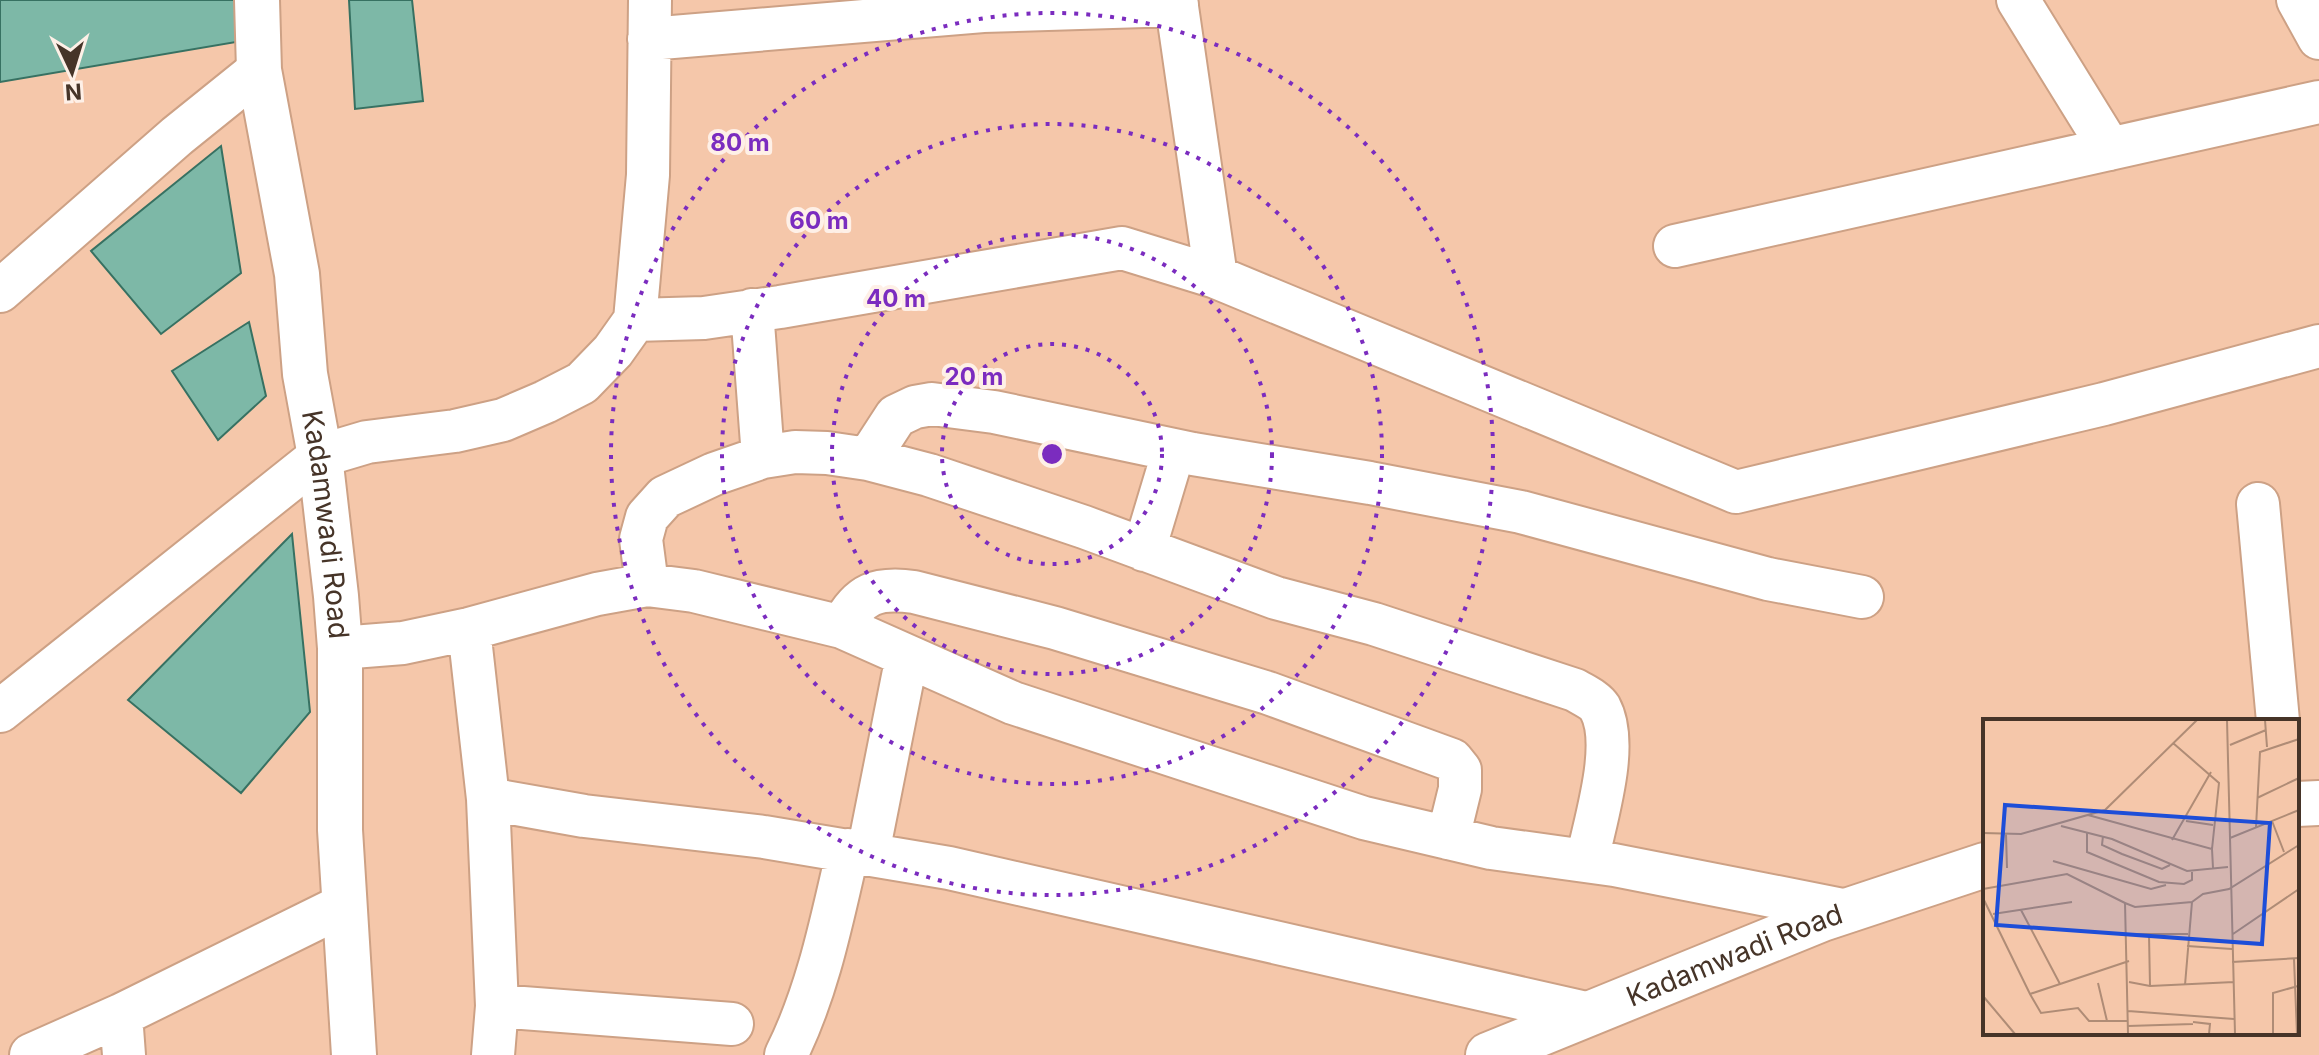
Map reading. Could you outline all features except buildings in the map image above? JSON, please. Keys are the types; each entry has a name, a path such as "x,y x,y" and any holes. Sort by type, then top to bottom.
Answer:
{"street":[{"name":"Kadamwadi Road","path":"257,0 259,70 297,274 305,374 320,456 340,648 340,830 354,1055"},
{"path":"2018,0 2110,149"},
{"path":"2298,0 2319,38"},
{"path":"0,711 320,456 367,442 455,431 503,420 582,383 613,351 635,320 648,175 650,20 982,6 1176,3 1216,277"},
{"path":"0,291 177,136 259,70"},
{"path":"1675,246 2319,102"},
{"path":"635,320 704,318 1122,248 1216,277 1736,492 2104,404 2319,346"},
{"path":"752,310 763,457"},
{"path":"868,459 896,416 915,407 932,404 994,412 1174,450 1521,512 1768,579 1862,597"},
{"path":"1144,550 1174,450"},
{"path":"647,585 641,539 647,517 665,497 714,474 763,457 795,452 827,453 868,459 955,484 1276,598 1374,624 1575,690 1598,705 1608,727 1608,756 1587,861"},
{"path":"2258,504 2278,719"},
{"path":"340,648 403,643 469,629 597,594 647,585 706,594 842,627 1013,703 1364,818 1491,848 1587,861 1848,911"},
{"path":"842,627 848,614 864,596 890,589 914,592 1055,628 1268,693 1452,760 1460,770 1460,789 1448,838"},
{"path":"469,629 488,799 497,1006 493,1055"},
{"path":"786,1055 816,978 858,851 907,656"},
{"path":"488,799 584,816 858,851 949,868 1590,1014"},
{"path":"2299,804 2319,803"},
{"name":"Kadamwadi Road","path":"1488,1055 1822,919 1983,866"},
{"path":"31,1055 122,1035 344,905"},
{"path":"497,1006 732,1024"}]}
